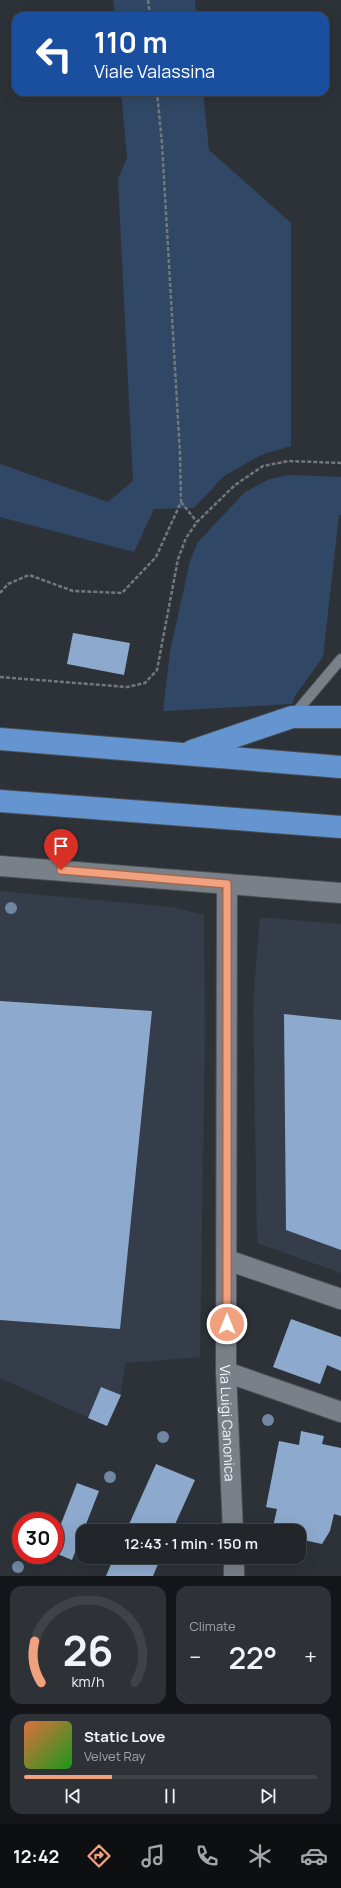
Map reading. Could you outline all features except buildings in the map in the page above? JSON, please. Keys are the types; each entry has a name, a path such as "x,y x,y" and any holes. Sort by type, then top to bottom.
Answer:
{"highway":[{"path":"183,754 292,717 341,718"},
{"path":"0,739 341,767"},
{"path":"0,801 341,827"},
{"path":"313,824 341,830"}],"street":[{"path":"0,866 341,893"},
{"name":"Via Luigi Canonica","path":"227,884 226,1372 232,1524"},
{"path":"227,1260 341,1299"},
{"path":"226,1372 341,1412"},
{"path":"234,1564 234,1576"}],"lane":[{"path":"292,717 341,659"}],"path":[{"path":"148,0 150,12"},
{"path":"0,593 8,584 30,575 73,591 122,593 156,558 181,502 177,398 162,144 157,96"},
{"path":"0,677 127,687 145,683 156,670 178,559 186,538 197,522 235,485 263,466 289,461 341,463"},
{"path":"181,502 197,522"}],"shaded area":[{"path":"113,0 195,0 196,12 114,12"},
{"path":"121,96 203,96 209,150 291,223 291,446 261,455 224,476 194,508 154,509 134,552 0,517 0,464 108,502 133,481 118,179 127,158"},
{"path":"290,475 341,477 341,515 339,515 323,657 295,696 292,704 163,711 170,652 190,561 198,542 245,492 270,479"},
{"path":"0,891 172,907 204,915 205,1031 200,1357 125,1363 121,1395 107,1426 0,1378"},
{"path":"260,917 341,924 341,1273 257,1243 253,1002"}],"route":[{"path":"61,870 227,884 227,1324"}]}
